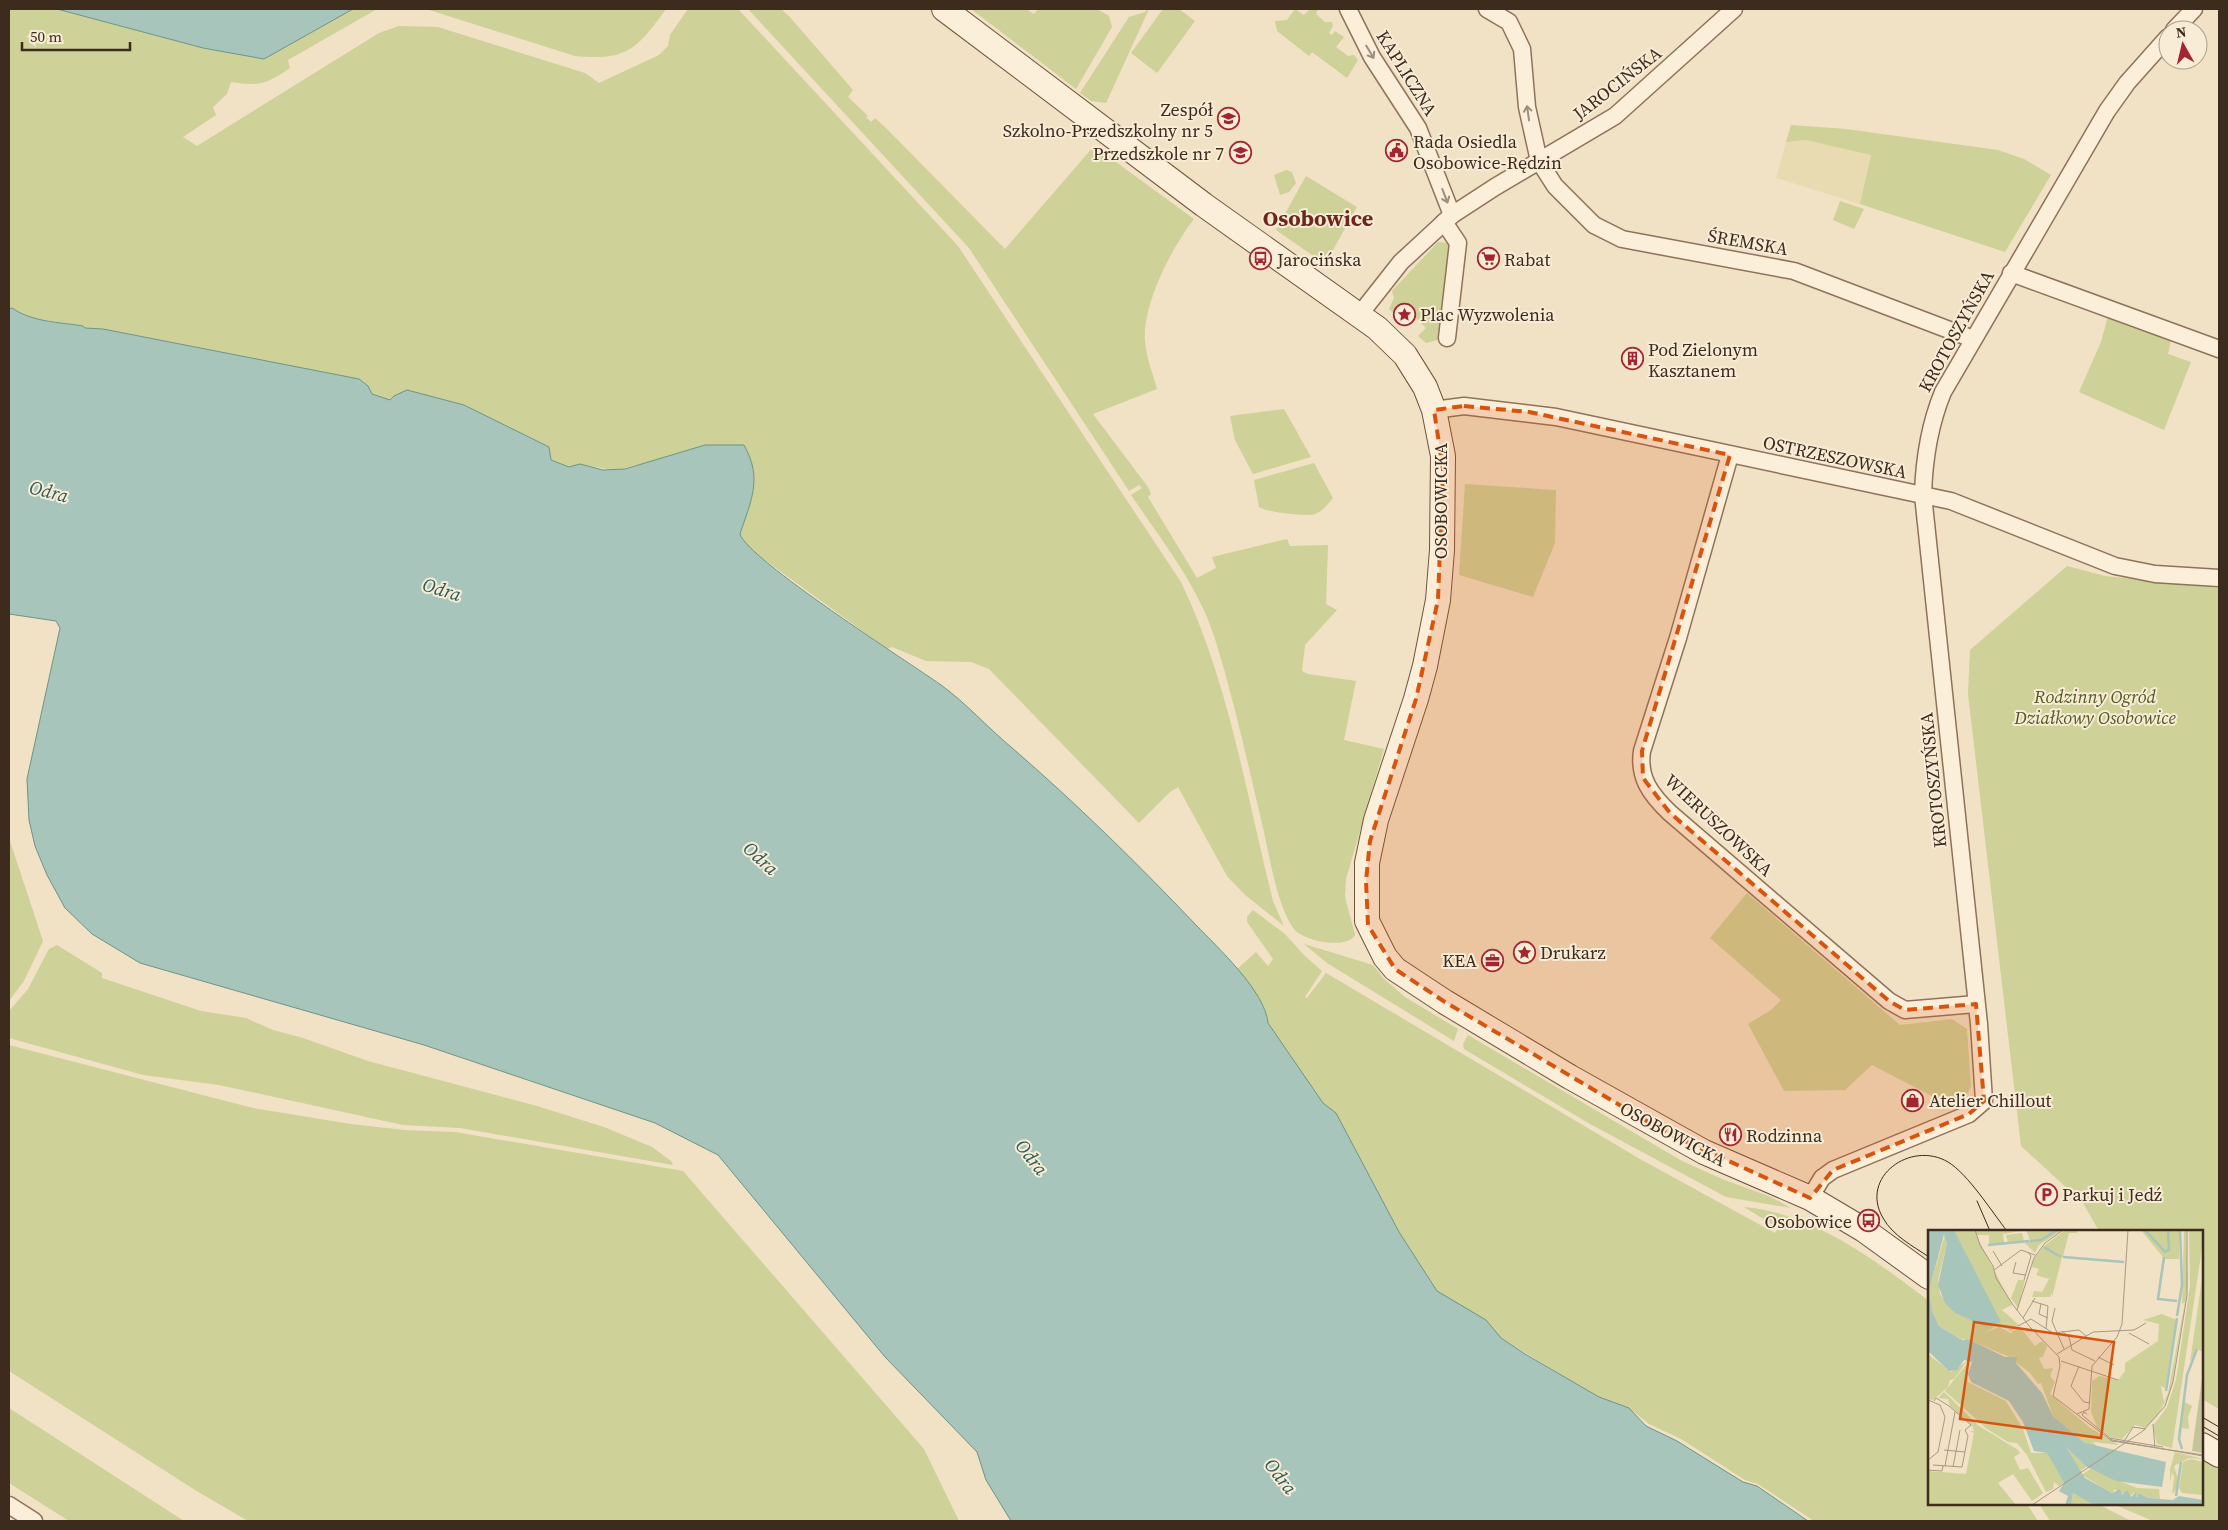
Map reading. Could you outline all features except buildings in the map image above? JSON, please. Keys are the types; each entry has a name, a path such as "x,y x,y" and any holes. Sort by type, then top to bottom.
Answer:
{"street":[{"name":"OSOBOWICKA","path":"944,9 1204,206 1360,314 1389,338 1405,355 1426,387 1434,410 1441,442 1443,470 1442,550 1438,600 1416,700 1370,841 1367,863 1366,921 1379,948 1395,969 1570,1077 1667,1133 1726,1163 1810,1198 1864,1230 1928,1276"},
{"name":"KAPLICZNA","path":"1348,9 1372,57 1418,128 1448,219"},
{"name":"ŚREMSKA","path":"1487,9 1509,22 1522,49 1528,115 1540,161 1555,186 1594,225 1622,239 1794,271 1973,339"},
{"name":"JAROCIŃSKA","path":"1360,314 1401,262 1448,219 1615,116 1734,9"},
{"path":"2184,20 2194,9"},
{"name":"KROTOSZYŃSKA","path":"1810,1198 1822,1178 1838,1167 1969,1114 1984,1101 1976,1004 1923,495 1925,451 1935,411 2011,273 2107,111 2127,83 2158,48"},
{"path":"1447,338 1458,243 1448,219"},
{"name":"KROTOSZYŃSKA","path":"2011,273 2219,350"},
{"name":"OSTRZESZOWSKA","path":"1434,410 1464,406 1529,412 1923,495 1951,501 2115,566 2140,572 2219,578"},
{"name":"WIERUSZOWSKA","path":"1730,455 1678,638 1642,751 1643,778 1659,803 1670,813 1889,1001 1905,1010 1927,1010 1976,1004"},
{"path":"2203,1446 2219,1455"},
{"path":"9,1505 34,1521"}],"highlighted area":[{"path":"1464,406 1529,412 1730,455 1642,751 1643,778 1670,813 1889,1001 1905,1010 1976,1004 1984,1101 1969,1114 1833,1170 1810,1198 1667,1133 1445,1002 1395,969 1368,925 1366,881 1370,841 1416,699 1438,600 1443,470 1434,410"}],"shaded area":[{"path":"1806,140 1871,154 1860,204 1776,178 1786,142"}],"green space":[{"path":"9,9 57,9 203,48 264,59 353,9 377,9 288,60 290,68 268,81 256,84 231,82 227,94 213,107 216,115 183,137 197,146 379,33 399,26 438,27 585,73 599,83 659,55 668,46 670,35 688,9 738,9 958,246 1181,582 1198,620 1224,699 1245,779 1273,901 1284,926 1244,894 1227,876 1178,787 1170,792 1139,823 989,669 971,662 926,661 892,647 887,649 751,550 742,540 740,534 753,493 635,465 616,469 585,465 569,467 551,460 549,447 464,405 407,390 390,400 372,394 368,386 359,379 103,329 85,328 83,326 33,318 9,309"},
{"path":"426,9 666,9 647,34 629,49 619,54 593,57 575,56"},
{"path":"748,9 781,9 789,16 853,90 848,97 868,116 866,117 871,122 875,118 888,130 1005,249 1094,146 1194,219 1168,260 1153,294 1148,311 1145,341 1157,389 1093,414 1148,487 1151,494 1148,497 1197,578 1216,568 1212,557 1287,539 1290,546 1328,545 1326,604 1337,610 1305,645 1302,671 1308,674 1356,681 1344,740 1384,749 1346,879 1345,897 1355,935 1350,940 1335,943 1315,940 1299,933 1288,920 1275,883 1242,737 1216,642 1209,622 1190,584 1131,495 1142,488 1139,485 1129,491 969,248"},
{"path":"971,9 1026,9 1034,14 1038,9 1097,9 1109,16 1112,27 1076,89"},
{"path":"1149,9 1106,103 1091,101 1080,93 1129,17 1145,12"},
{"path":"1163,9 1179,9 1195,21 1157,73 1131,53"},
{"path":"1295,9 1304,15 1310,9 1318,9 1316,14 1325,22 1332,22 1333,26 1329,33 1332,35 1335,31 1344,37 1336,47 1348,56 1354,55 1358,60 1347,78 1312,52 1309,56 1277,31 1275,21 1287,20"},
{"path":"1791,125 1846,129 1998,150 2024,159 2051,175 2005,252 1860,204 1871,155 1806,140 1786,142"},
{"path":"1286,170 1292,172 1296,183 1289,192 1280,195 1274,175"},
{"path":"1306,176 1357,207 1325,264 1276,230"},
{"path":"1840,201 1864,209 1854,229 1833,220"},
{"path":"1449,239 1441,339 1426,343 1418,336 1426,328 1411,313 1403,321 1389,309 1394,298 1392,291 1438,242 1446,243"},
{"path":"2108,316 2171,340 2168,354 2191,362 2164,430 2079,392 2101,342"},
{"path":"1284,409 1311,457 1253,474 1235,440 1230,416"},
{"path":"1314,463 1333,498 1318,513 1304,515 1278,512 1259,507 1254,480"},
{"path":"1465,484 1556,490 1555,543 1533,597 1459,575"},
{"name":"Rodzinny Ogród Działkowy Osobowice","path":"2067,566 2105,576 2219,588 2219,1409 2203,1400 2203,1230 2098,1230 2083,1203 2021,1146 1968,694 1970,650"},
{"path":"9,838 43,941 24,981 9,1001"},
{"path":"1747,893 1900,1025 1952,1019 1967,1029 1971,1086 1968,1093 1951,1106 1872,1065 1845,1090 1784,1091 1748,1024 1771,1010 1781,1000 1710,938"},
{"path":"1253,910 1285,934 1322,971 1305,997 1307,998 1326,973 1640,1159 1775,1233 1778,1228 1744,1207 1770,1211 1794,1218 1819,1229 1865,1255 1928,1300 1928,1505 2028,1505 2038,1521 1814,1521 1758,1484 1745,1480 1681,1439 1649,1424 1629,1408 1599,1397 1501,1338 1486,1320 1437,1291 1399,1232 1336,1113 1323,1103 1268,1023 1261,1001 1236,970 1256,952 1268,966 1273,959 1247,922 1247,917"},
{"path":"1304,944 1373,965 1384,979 1405,997 1458,1029 1454,1041 1327,963"},
{"path":"57,945 102,973 102,978 201,1011 246,1018 273,1030 303,1038 368,1061 537,1106 604,1127 652,1147 671,1161 673,1165 460,1128 403,1125 219,1085 143,1075 9,1038 9,1011 28,989 49,949"},
{"path":"1468,1035 1682,1161 1722,1179 1771,1197 1791,1208 1726,1197 1590,1124 1464,1049 1463,1044"},
{"path":"9,1045 253,1108 351,1124 404,1130 455,1132 683,1171 924,1449 959,1521 248,1521 195,1490 9,1371"},
{"path":"9,1408 184,1521 69,1521 9,1483"},
{"path":"2203,1458 2219,1467 2219,1521 2153,1521 2115,1505 2203,1505"},
{"path":"2040,1505 2100,1505 2131,1521 2050,1521"}],"water":[{"path":"57,9 353,9 264,59 203,48"},
{"name":"Odra","path":"12,308 20,313 46,321 83,326 85,328 103,329 359,379 368,386 372,394 390,400 407,390 464,405 549,447 551,460 569,467 580,464 603,470 625,469 705,445 744,445 750,457 754,479 751,500 740,534 749,547 798,587 959,699 1106,834 1228,958 1259,997 1268,1023 1323,1103 1336,1113 1399,1232 1437,1291 1486,1320 1501,1338 1525,1354 1599,1397 1629,1408 1646,1426 1677,1441 1743,1482 1757,1486 1808,1521 1011,1521 986,1480 977,1452 885,1357 718,1155 655,1123 424,1045 140,963 92,934 65,908 47,875 35,846 29,820 27,779 60,628 56,621 9,614 9,309"}],"tram line":[{"path":"1928,1256 1892,1230 1883,1218 1877,1203 1878,1189 1883,1176 1893,1166 1905,1159 1919,1156 1934,1156 1948,1162 1972,1184 2006,1230"},
{"path":"1977,1201 1990,1230"},
{"path":"2203,1418 2219,1427"},
{"path":"2203,1427 2219,1436"}],"place":[{"name":"Zespół Szkolno-Przedszkolny nr 5","path":"1229,119"},
{"name":"Rada Osiedla Osobowice-Rędzin","path":"1397,151"},
{"name":"Przedszkole nr 7","path":"1240,153"},
{"name":"Jarocińska","path":"1261,259"},
{"name":"Rabat","path":"1488,259"},
{"name":"Plac Wyzwolenia","path":"1404,314"},
{"name":"Pod Zielonym Kasztanem","path":"1632,359"},
{"name":"Drukarz","path":"1524,952"},
{"name":"KEA","path":"1493,960"},
{"name":"Atelier Chillout","path":"1913,1100"},
{"name":"Rodzinna","path":"1730,1135"},
{"name":"Parkuj i Jedź","path":"2046,1194"},
{"name":"Osobowice","path":"1868,1221"}],"district":[{"name":"Osobowice","path":"1318,218"}]}
